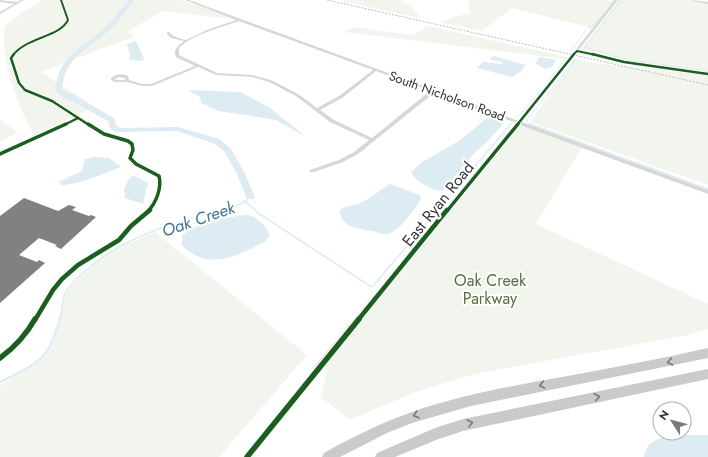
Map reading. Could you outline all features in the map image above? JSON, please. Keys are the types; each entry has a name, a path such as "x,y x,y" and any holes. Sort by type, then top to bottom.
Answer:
{"main road":[{"path":"328,457 373,433 413,416 448,405 483,396 652,365 708,353"},
{"path":"381,457 435,434 463,425 708,374"}],"street":[{"path":"0,13 23,0"},
{"name":"South Nicholson Road","path":"186,0 708,192"},
{"name":"East Ryan Road","path":"316,371 520,123 617,0"},
{"path":"693,0 708,3"},
{"path":"0,1 17,3"},
{"path":"238,20 186,41 176,50 177,56 216,74 248,75 270,81 285,88 332,121 372,140"},
{"path":"168,33 172,37 186,41"},
{"path":"127,81 142,86 152,85 197,66"},
{"path":"316,110 337,100 376,70"},
{"path":"312,171 341,161 356,153 432,91"}],"green space":[{"path":"42,0 182,0 234,19 162,11 127,32 135,36 41,72 95,107 34,135 16,97 5,54 4,40 5,27 7,24"},
{"path":"403,0 402,2 411,5 420,18 342,1"},
{"path":"606,0 614,2 593,28 512,8 482,31 439,22 469,13 469,1"},
{"path":"619,0 690,0 708,4 708,185 531,122 573,60 344,32 352,27 414,35 428,26 593,63 654,70 577,54"},
{"path":"0,119 18,133 0,141"},
{"name":"Oak Creek Parkway","path":"520,126 528,127 582,147 536,224 708,304 708,329 683,336 474,374 413,393 350,420 321,397 326,374 325,366"},
{"path":"155,232 307,355 219,457 0,457 0,385 32,365 47,350 57,329 67,290 106,254"}],"shaded area":[{"path":"136,41 144,59 143,61 129,60 130,55 127,44"},
{"path":"494,56 526,65 520,72 512,77 477,68 483,62 503,64 502,62 491,60 490,58"},
{"path":"540,57 557,60 553,66 546,69 536,64"},
{"path":"189,91 240,92 269,107 306,137 276,120 219,111 201,103 200,97"},
{"path":"487,118 501,121 502,125 488,141 475,152 443,190 435,190 423,184 413,176 411,172 424,161 459,141"},
{"path":"95,157 109,158 121,167 84,181 62,186 59,182 82,171 85,159"},
{"path":"135,176 148,183 143,204 125,198 124,189 130,177"},
{"path":"390,184 420,195 421,198 412,213 397,229 388,234 384,234 351,226 343,220 340,210 347,206 362,202"},
{"path":"250,215 257,219 266,228 270,235 265,242 233,256 212,260 202,258 192,253 182,245 182,235 197,227 221,219"},
{"path":"692,435 708,435 708,457 644,457 645,451 651,443 655,441 692,441"}],"building":[{"path":"24,198 58,211 69,205 76,207 72,210 96,217 61,249 55,246 57,245 39,238 19,255 37,262 39,260 45,263 0,303 0,216"}],"waterway":[{"name":"Oak Creek","path":"132,0 106,30 81,49 68,62 59,79 58,90 64,95 111,120 113,126 118,130 178,129 216,141 227,149 240,172 250,197"},
{"path":"588,28 593,26 614,0"},
{"path":"585,47 621,0"},
{"path":"571,51 586,30"},
{"path":"582,51 585,47"},
{"path":"585,47 629,60 708,71"},
{"path":"558,68 566,58"},
{"path":"530,124 527,120 574,61"},
{"path":"543,87 556,71"},
{"path":"515,118 518,117 539,92"},
{"path":"245,201 258,213 370,286 373,286 511,124"},
{"path":"530,124 708,189"},
{"name":"Oak Creek","path":"245,201 250,197"},
{"name":"Oak Creek","path":"59,320 64,294 67,289 91,266 120,246 169,225 228,209 245,201"},
{"name":"Oak Creek","path":"0,382 25,369 37,361 47,351 60,319"}],"railway":[{"path":"327,0 708,85"}],"cycle path":[{"path":"0,358 23,338 53,290 62,279 78,265 119,240 131,226 150,210 155,202 160,184 159,176 136,164 130,158 133,150 132,144 128,141 104,134 52,101 25,90 19,83 11,58 23,45 52,33 66,24 68,20 61,0"},
{"path":"247,457 577,51 624,62 708,74"},
{"path":"0,154 78,118"}]}
